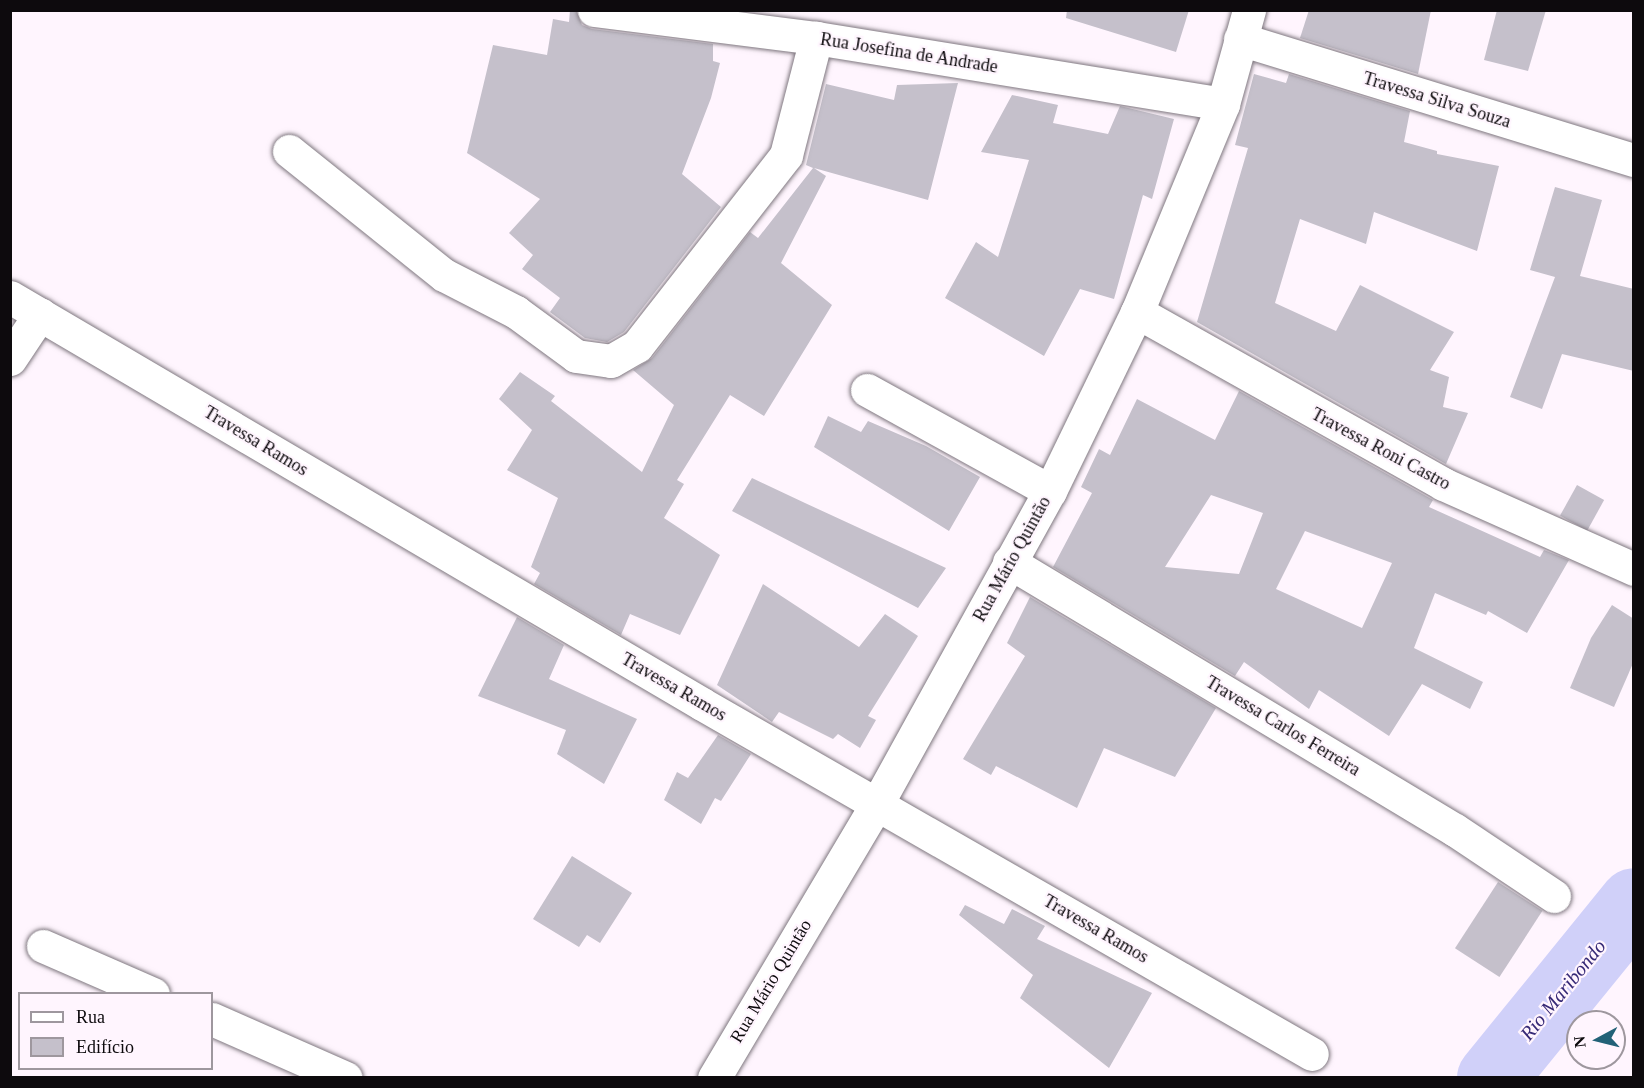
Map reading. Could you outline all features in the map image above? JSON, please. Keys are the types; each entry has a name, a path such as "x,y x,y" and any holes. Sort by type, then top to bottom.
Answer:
{"street":[{"name":"Rua Josefina de Andrade","path":"594,10 816,38 1223,104"},
{"name":"Rua Mário Quintão","path":"714,1077 878,802 1050,490 1137,312 1223,104 1244,25"},
{"name":"Travessa Silva Souza","path":"1244,25 1634,160"},
{"path":"289,151 444,275 516,312 576,356 611,361 637,346 786,155 816,38"},
{"name":"Travessa Ramos","path":"10,297 702,704 878,802 1312,1054"},
{"name":"Travessa Roni Castro","path":"1137,312 1443,484 1634,569"},
{"path":"10,359 40,314"},
{"path":"867,390 1050,490"},
{"name":"Travessa Carlos Ferreira","path":"1009,562 1455,830 1554,896"},
{"path":"43,945 151,992"},
{"path":"213,1019 346,1077"}],"building":[{"path":"570,10 576,10 582,25 592,29 713,44 713,61 720,63 711,98 682,174 721,207 624,332 607,342 585,338 550,312 560,298 522,269 533,255 509,233 540,199 467,153 493,45 547,55 553,19 569,22"},
{"path":"1067,10 1189,10 1176,52 1066,18"},
{"path":"1309,10 1431,10 1418,74 1300,38"},
{"path":"1497,10 1546,10 1528,71 1484,60"},
{"path":"1254,74 1286,83 1289,74 1410,111 1404,142 1437,151 1437,154 1499,166 1477,251 1374,212 1366,244 1300,219 1275,303 1336,331 1360,285 1454,332 1430,370 1449,377 1443,407 1468,413 1446,464 1197,322 1248,148 1235,145"},
{"path":"958,83 928,200 814,168 826,176 781,263 832,305 764,416 730,395 677,480 684,484 664,518 720,555 680,635 630,614 621,635 534,584 540,573 531,567 558,498 507,470 532,430 499,399 520,372 555,396 551,401 642,472 674,405 633,370 652,358 750,232 758,238 813,168 806,165 826,84 894,100 897,85"},
{"path":"1012,95 1058,105 1053,123 1108,134 1120,106 1174,119 1152,199 1143,195 1114,299 1080,289 1044,356 945,298 976,242 998,257 1029,160 981,152"},
{"path":"1555,187 1602,200 1580,276 1634,289 1634,371 1562,354 1542,409 1510,397 1555,277 1530,270"},
{"path":"1239,391 1433,500 1429,507 1540,557 1544,550 1569,560 1527,633 1488,611 1486,615 1435,593 1414,648 1483,682 1470,709 1422,684 1389,736 1319,690 1309,709 1244,662 1235,676 1053,567 1092,493 1081,487 1099,449 1110,455 1137,399 1215,440","holes":["1211,495 1263,513 1239,574 1165,567","1305,531 1392,563 1362,628 1276,589"]},
{"path":"828,416 861,432 868,421 926,446 980,477 949,531 814,447"},
{"path":"752,478 946,568 918,608 732,511"},
{"path":"1577,485 1604,500 1587,531 1560,516"},
{"path":"763,584 859,647 885,614 918,636 868,716 876,720 860,748 838,734 833,739 779,712 772,722 717,685"},
{"path":"1030,597 1216,708 1175,777 1104,748 1077,808 996,766 991,775 963,759 1025,656 1007,643"},
{"path":"1612,605 1634,619 1634,661 1614,707 1570,688 1591,638"},
{"path":"517,617 564,645 549,679 637,719 604,784 557,754 566,730 478,696"},
{"path":"718,735 751,754 721,801 715,798 701,824 664,800 677,772 688,778"},
{"path":"572,856 632,893 600,943 587,935 579,947 533,919"},
{"path":"1498,882 1542,911 1499,977 1455,948"},
{"path":"965,905 1004,924 1012,909 1045,926 1037,939 1152,993 1109,1068 1020,998 1033,975 959,915"}],"waterway":[{"name":"Rio Maribondo","path":"1492,1078 1634,903"}]}
